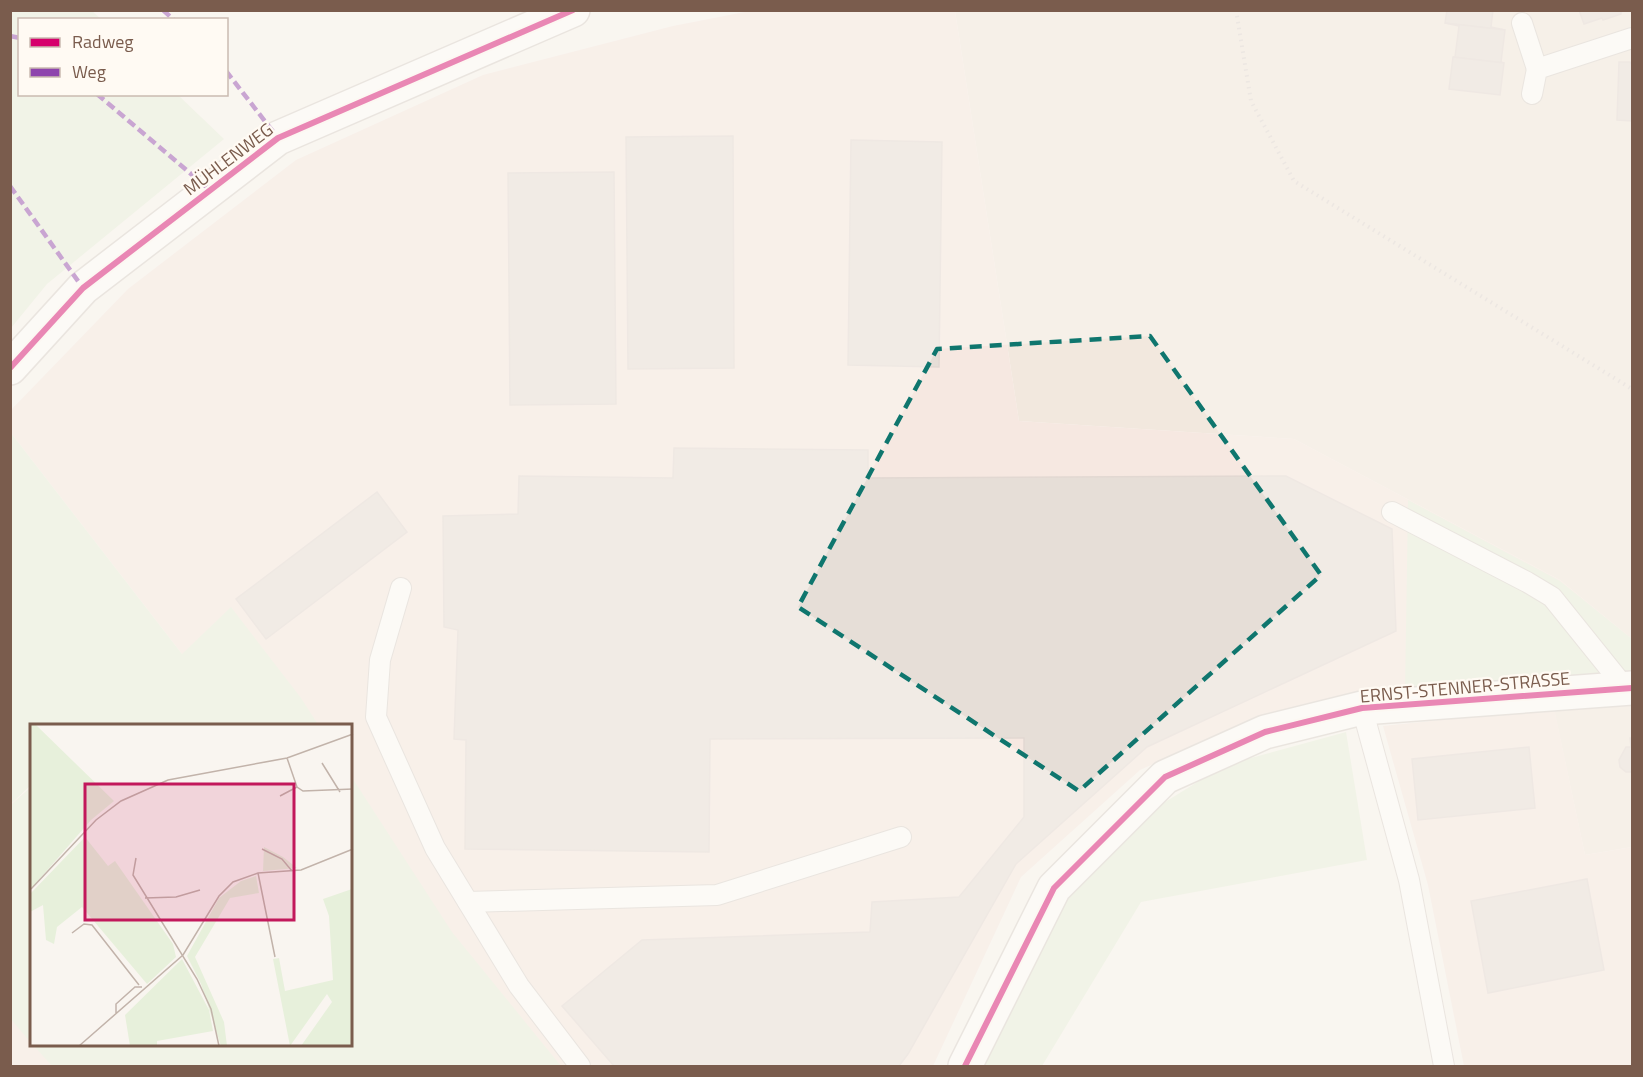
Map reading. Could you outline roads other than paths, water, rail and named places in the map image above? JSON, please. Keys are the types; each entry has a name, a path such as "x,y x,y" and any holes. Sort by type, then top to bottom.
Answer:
{"street":[{"name":"MÜHLENWEG","path":"10,368 83,288 278,138 573,10"},
{"name":"ERNST-STENNER-STRASSE","path":"965,1066 1054,888 1166,777 1265,732 1362,708 1629,689"}],"lane":[{"path":"1522,23 1537,69 1532,94"},
{"path":"1537,69 1632,38"},
{"path":"1392,512 1552,597 1629,689"},
{"path":"401,588 380,660 376,717 435,848 519,986 580,1066"},
{"path":"1362,708 1409,880 1443,1066"},
{"path":"468,902 717,895 901,837"}]}
